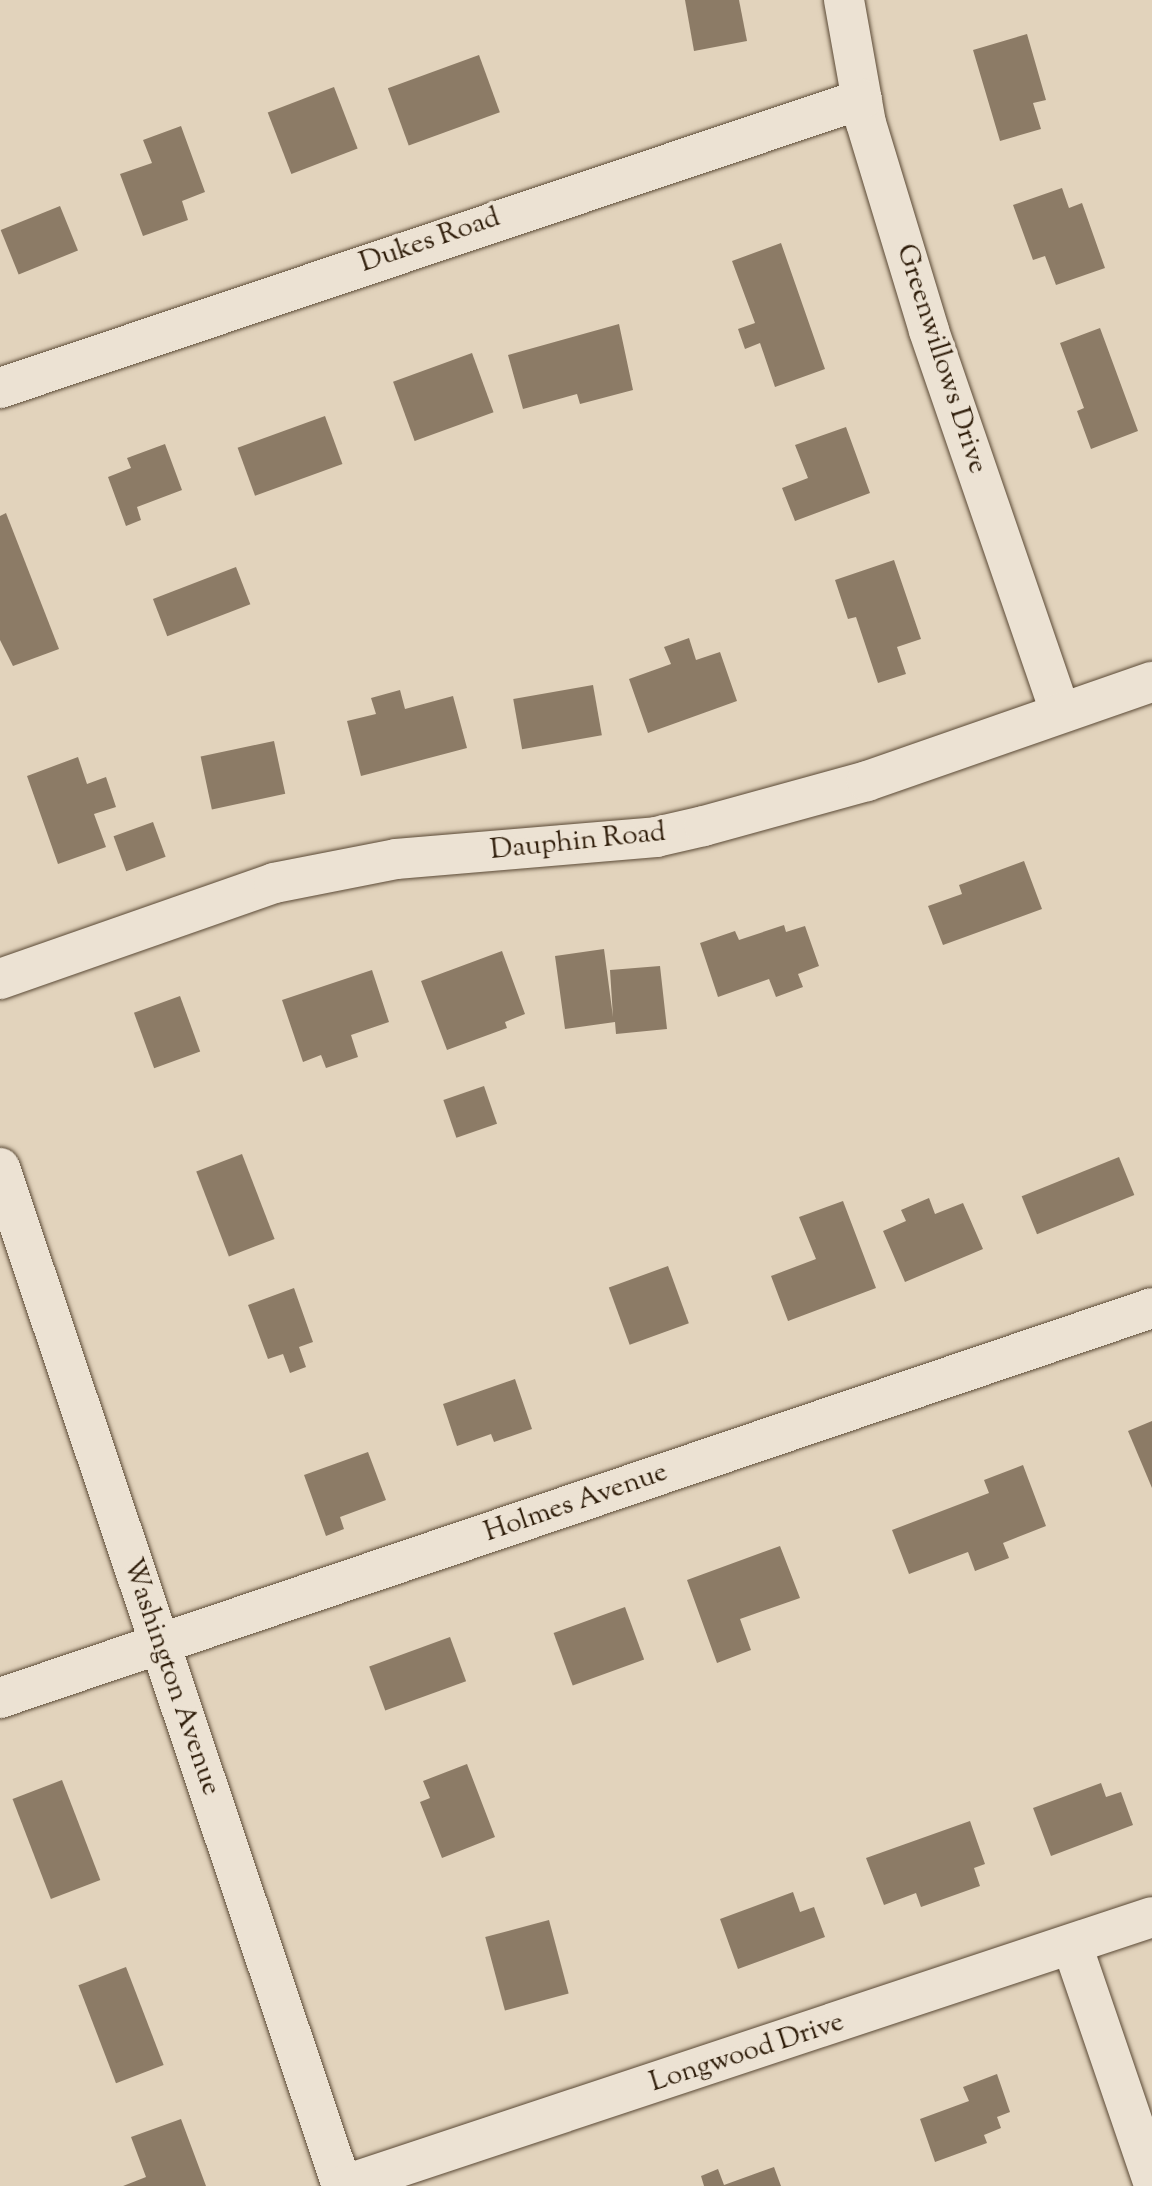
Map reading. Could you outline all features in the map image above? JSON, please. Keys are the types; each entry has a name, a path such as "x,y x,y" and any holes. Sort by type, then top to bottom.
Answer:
{"street":[{"name":"Greenwillows Drive","path":"844,0 862,99 929,331 1060,712"},
{"name":"Dukes Road","path":"0,388 862,99"},
{"name":"Dauphin Road","path":"0,979 274,883 396,859 656,837 867,781 1152,682"},
{"name":"Washington Avenue","path":"0,1168 342,2186"},
{"name":"Holmes Avenue","path":"0,1698 1152,1308"},
{"name":"Longwood Drive","path":"342,2186 1152,1917"},
{"path":"1072,1945 1152,2179"}],"building":[{"path":"685,0 739,0 747,41 694,51"},
{"path":"1027,34 1046,100 1033,103 1041,129 1000,141 973,50"},
{"path":"479,55 500,112 409,145 388,88"},
{"path":"334,87 358,149 291,174 268,112"},
{"path":"181,126 205,192 182,201 188,220 143,236 120,174 152,163 143,140"},
{"path":"1062,188 1069,208 1082,203 1105,268 1056,285 1045,256 1033,260 1013,205"},
{"path":"60,206 78,251 19,274 1,230"},
{"path":"781,243 825,369 775,387 760,343 745,349 738,329 755,323 732,261"},
{"path":"619,324 633,390 580,404 577,394 523,409 508,355"},
{"path":"1100,328 1138,431 1091,449 1077,411 1084,408 1060,343"},
{"path":"472,353 494,412 415,441 393,382"},
{"path":"325,416 342,464 255,496 238,448"},
{"path":"846,427 870,493 795,521 782,488 808,478 795,445"},
{"path":"165,444 182,490 137,507 141,520 126,526 108,477 131,468 127,458"},
{"path":"6,513 59,649 13,666 0,640 0,516"},
{"path":"894,560 921,639 897,647 906,674 878,683 856,617 848,619 835,580"},
{"path":"236,567 250,604 167,636 153,599"},
{"path":"689,638 696,660 720,652 737,701 648,733 629,679 671,664 664,647"},
{"path":"593,685 602,735 522,749 513,699"},
{"path":"400,690 405,709 453,696 467,748 361,776 347,721 376,714 371,698"},
{"path":"274,741 285,794 212,809 201,757"},
{"path":"78,757 87,784 106,777 116,807 94,814 106,847 58,864 27,776"},
{"path":"153,822 166,857 126,871 114,836"},
{"path":"1024,861 1042,909 943,945 928,906 962,894 959,885"},
{"path":"784,925 786,932 805,926 819,966 798,974 803,987 776,997 769,979 718,997 700,943 735,931 739,940"},
{"path":"604,949 613,1017 610,970 660,966 667,1029 616,1034 615,1022 565,1029 555,956"},
{"path":"502,951 525,1014 505,1022 507,1028 447,1050 421,981"},
{"path":"372,970 389,1022 351,1035 358,1057 326,1068 321,1055 303,1062 282,1000"},
{"path":"180,996 200,1051 154,1068 134,1013"},
{"path":"484,1086 497,1124 456,1138 443,1100"},
{"path":"242,1154 275,1239 229,1257 196,1172"},
{"path":"1119,1157 1134,1195 1037,1234 1022,1196"},
{"path":"929,1198 935,1214 963,1203 983,1249 905,1282 883,1231 906,1221 901,1210"},
{"path":"843,1201 876,1288 788,1321 771,1276 816,1259 799,1217"},
{"path":"668,1266 689,1323 630,1345 609,1288"},
{"path":"294,1288 313,1342 299,1347 306,1367 290,1373 283,1354 268,1359 248,1305"},
{"path":"515,1379 532,1429 494,1442 491,1434 457,1446 443,1404"},
{"path":"1152,1421 1152,1488 1128,1431"},
{"path":"368,1452 386,1500 340,1517 344,1529 326,1536 304,1475"},
{"path":"1023,1465 1046,1526 1003,1543 1009,1558 975,1571 968,1552 909,1574 892,1530 989,1493 984,1480"},
{"path":"780,1546 800,1598 740,1619 751,1650 717,1663 687,1580"},
{"path":"625,1607 644,1660 573,1686 554,1633"},
{"path":"450,1637 466,1681 385,1711 369,1666"},
{"path":"467,1764 495,1837 442,1858 420,1802 430,1798 423,1781"},
{"path":"62,1780 100,1880 51,1899 13,1799"},
{"path":"1101,1783 1106,1797 1121,1792 1133,1825 1051,1856 1033,1808"},
{"path":"970,1821 985,1864 974,1868 980,1886 921,1907 916,1893 884,1905 866,1858"},
{"path":"793,1892 800,1912 814,1907 825,1937 738,1969 720,1919"},
{"path":"549,1920 569,1993 505,2010 485,1937"},
{"path":"126,1967 164,2065 116,2083 78,1985"},
{"path":"997,2074 1010,2112 997,2117 1001,2128 984,2135 987,2143 935,2162 920,2119 969,2101 963,2087"},
{"path":"181,2119 206,2186 123,2186 146,2177 131,2137"},
{"path":"774,2167 781,2186 704,2186 701,2176 718,2169 724,2185"}]}
